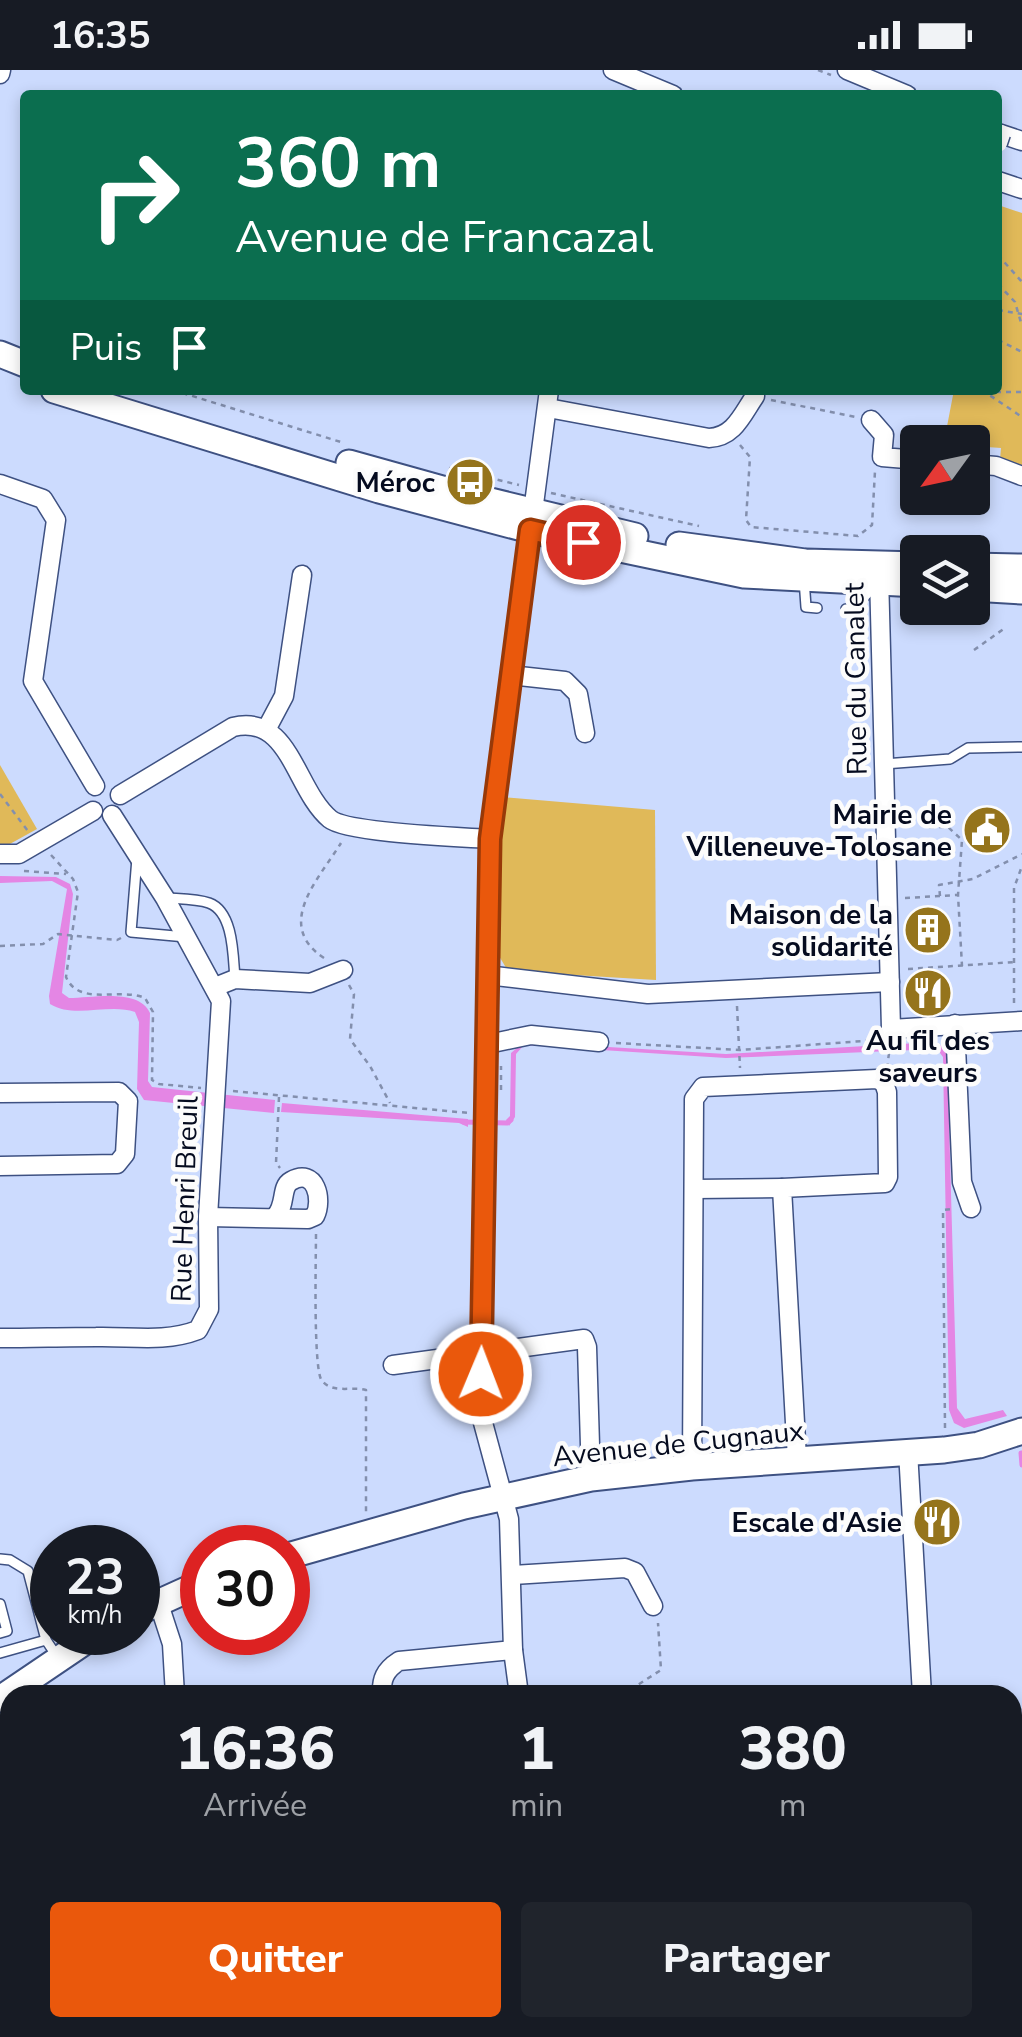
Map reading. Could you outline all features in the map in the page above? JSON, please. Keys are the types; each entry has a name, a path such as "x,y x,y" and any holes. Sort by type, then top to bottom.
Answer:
{"main road":[{"path":"70,395 379,490 664,543 900,579"},
{"path":"121,395 531,520"},
{"path":"990,566 1022,567"},
{"path":"879,573 900,569"},
{"path":"990,589 1022,591"},
{"name":"Avenue de Cugnaux","path":"310,1550 591,1478 944,1450 979,1445 1022,1431"},
{"path":"15,1685 46,1655"}],"street":[{"path":"613,70 660,90"},
{"path":"847,70 895,90"},
{"path":"517,1685 512,1650 509,1518 482,1420 490,839 549,399 709,438 729,433 754,396"},
{"path":"871,420 884,434 882,457 900,458"},
{"path":"990,466 1022,476"},
{"path":"0,484 43,499 56,520 32,681 95,786"},
{"name":"Rue du Canalet","path":"879,573 891,1030 1018,1021"},
{"path":"267,728 284,696 302,575"},
{"path":"510,674 565,681 578,694 586,734"},
{"path":"120,795 233,727 250,722 267,728 328,818 352,826 490,839"},
{"path":"0,854 19,854 34,838 119,808 120,795 114,786 105,783 95,786 88,799 102,813"},
{"name":"Rue Henri Breuil","path":"0,1338 101,1336 144,1340 198,1330 209,1309 208,1217 221,1001 138,855 102,813"},
{"path":"216,987 235,979 310,983 343,970"},
{"path":"487,975 648,994 890,976"},
{"path":"954,1024 962,1208"},
{"path":"488,1044 531,1035 599,1042"},
{"path":"692,1467 694,1099 703,1087 877,1079 884,1083 888,1177 885,1183 694,1189"},
{"path":"0,1093 119,1092 128,1101 125,1154 118,1164 0,1166"},
{"path":"208,1217 275,1217 315,1216 319,1209 318,1190 313,1182 301,1178 290,1181 285,1186 284,1206 275,1217"},
{"path":"782,1188 797,1459"},
{"path":"393,1365 584,1339 588,1346 591,1478"},
{"path":"908,1450 921,1685"},
{"path":"513,1575 625,1568 636,1572 654,1606"},
{"path":"160,1625 172,1644 174,1685"},
{"path":"381,1685 388,1668 399,1661 512,1650"}],"lane":[{"path":"806,562 806,608 817,608"},
{"path":"846,609 852,609 879,573"},
{"path":"884,764 950,759 968,748 1022,748"},
{"path":"138,855 131,932 188,937"},
{"path":"165,898 212,904 222,912 232,943 235,979"},
{"path":"0,1559 22,1564 30,1578"},
{"path":"0,1633 7,1631 1,1610"},
{"path":"0,1652 30,1650"}],"path":[{"path":"1002,260 1022,282"},
{"path":"1002,288 1015,302 1022,326"},
{"path":"989,395 1022,417"},
{"path":"754,396 871,420"},
{"path":"729,433 750,458 746,520 752,527 858,536 872,525 875,470 882,457"},
{"path":"806,562 811,532"},
{"path":"974,650 1005,628"},
{"path":"0,794 67,875 19,870"},
{"path":"0,805 7,805"},
{"path":"352,826 303,903 301,936 311,950 343,970 354,994 350,1039 391,1105"},
{"path":"929,827 948,827 962,840 958,895 962,966"},
{"path":"940,896 940,885 962,881 1022,854"},
{"path":"1018,1021 1014,888 1022,866"},
{"path":"888,899 958,895"},
{"path":"0,946 43,944 58,934 117,940 131,932"},
{"path":"890,976 1017,962"},
{"path":"736,990 740,1064"},
{"path":"599,1042 740,1050 891,1038 890,1056"},
{"path":"501,1066 501,1090"},
{"path":"279,1097 276,1163 290,1181"},
{"path":"944,1450 944,1210 962,1208"},
{"path":"315,1216 318,1374 338,1390 366,1390 366,1518"},
{"path":"638,1685 661,1670 660,1631 654,1606"}],"shaded area":[{"path":"1002,206 1022,213 1022,469 1000,460 1001,448 990,447 990,425 947,425 953,395 1002,395"},
{"path":"0,765 37,829 8,845 0,845"},
{"path":"502,797 655,810 656,980 508,971 496,951"},
{"path":"0,876 56,877 70,884 73,894 62,993 69,998 126,997 144,1005 150,1013 148,1081 152,1087 275,1100 274,1113 144,1100 137,1089 139,1022 135,1012 70,1010 50,1004 67,889 52,881 0,883"},
{"path":"524,1042 726,1054 935,1042 947,1049 957,1408 965,1419 1003,1410 1007,1416 964,1428 954,1423 949,1410 943,1057 937,1049 726,1058 524,1045 516,1054 515,1117 509,1126 506,1120 510,1116 511,1053"},
{"path":"282,1103 468,1119 468,1127 459,1123 281,1112"}],"waterway":[{"path":"463,1122 511,1120"},
{"path":"1021,1453 1022,1465"}],"place":[{"name":"Méroc","path":"470,482"},
{"name":"Mairie de Villeneuve-Tolosane","path":"987,830"},
{"name":"Maison de la solidarité","path":"928,930"},
{"name":"Au fil des saveurs","path":"928,993"},
{"name":"Escale d'Asie","path":"937,1522"}],"route":[{"path":"481,1374 490,839 510,674 530,530 583,542"}]}
